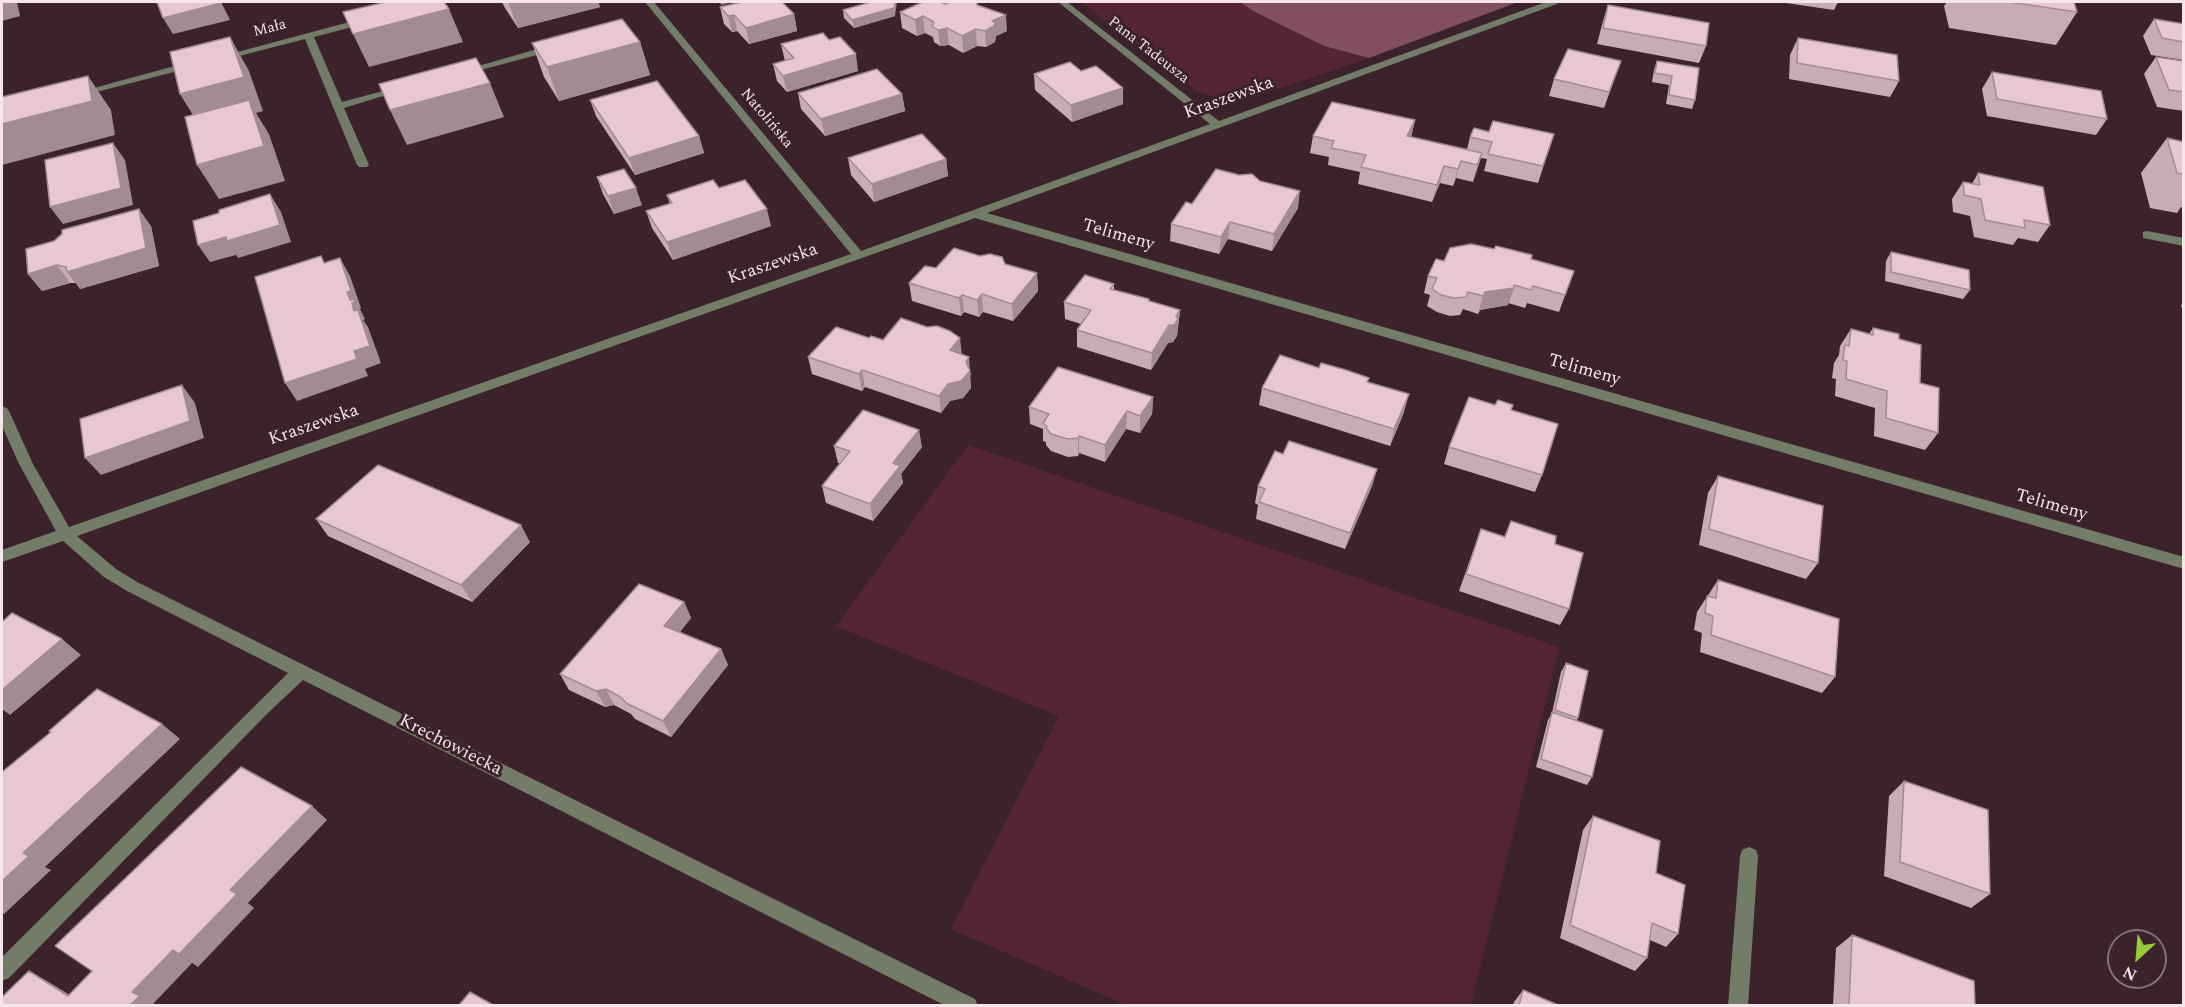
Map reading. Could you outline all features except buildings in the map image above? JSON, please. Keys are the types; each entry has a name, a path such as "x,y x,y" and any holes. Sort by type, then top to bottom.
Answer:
{"street":[{"name":"Natolińska","path":"650,2 859,256"},
{"name":"Pana Tadeusza","path":"1062,2 1217,124"},
{"name":"Kraszewska","path":"2,556 859,256 1554,2"},
{"name":"Mała","path":"70,96 374,18"},
{"path":"308,35 363,165"},
{"path":"451,75 564,45"},
{"path":"338,106 417,85"},
{"name":"Telimeny","path":"976,214 2184,563"},
{"path":"2147,235 2184,242"},
{"name":"Krechowiecka","path":"2,411 26,464 65,534 110,573 133,587 968,1005"},
{"path":"2,971 261,709 302,672"},
{"path":"1738,1005 1749,856"}],"shaded area":[{"path":"1081,2 1240,2 1253,11 1324,46 1369,58 1246,100 1220,99 1196,91"},
{"path":"1240,2 1518,2 1369,58 1324,46 1253,11"},
{"path":"968,445 1559,647 1471,1005 1126,1005 951,929 1059,716 836,626"}]}
